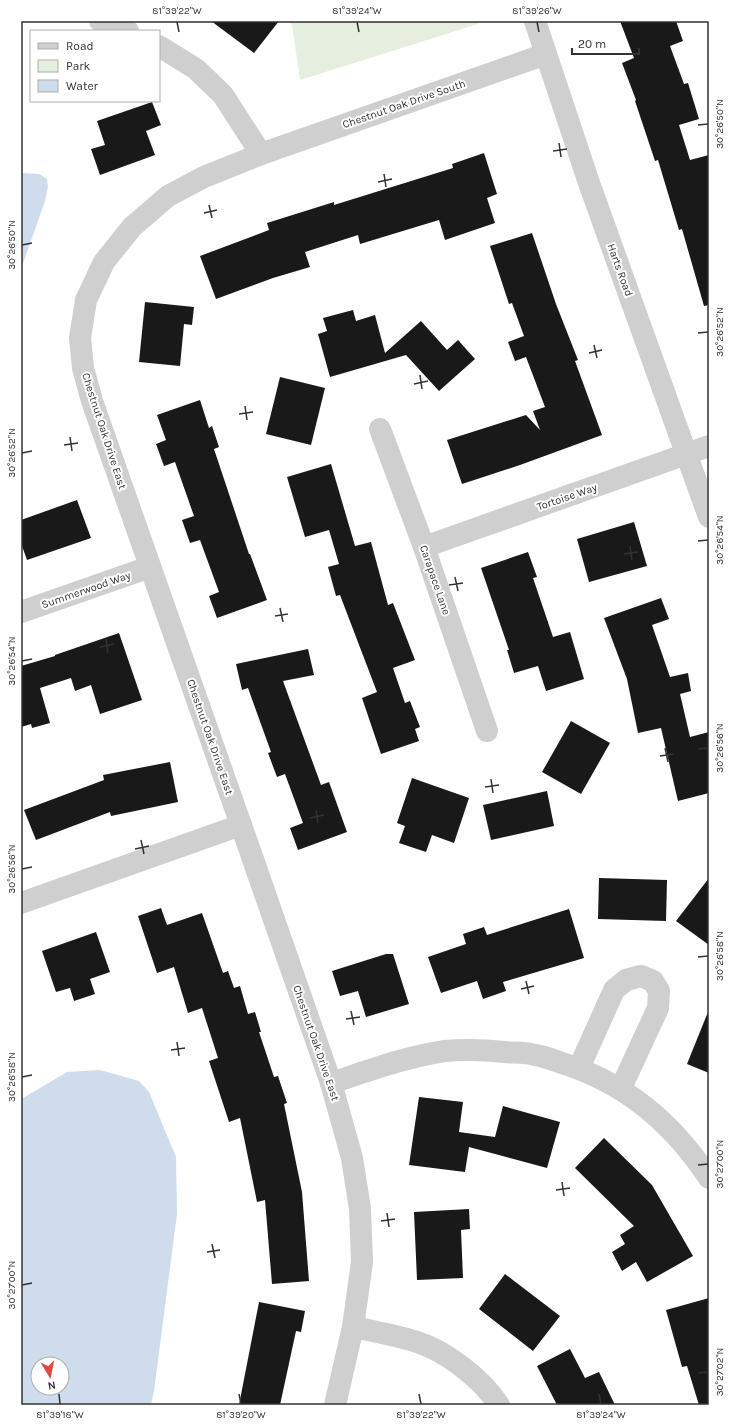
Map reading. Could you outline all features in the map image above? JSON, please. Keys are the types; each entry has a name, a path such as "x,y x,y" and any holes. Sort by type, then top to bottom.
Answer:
{"street":[{"path":"100,21 126,30"},
{"name":"Harts Road","path":"535,21 589,183 709,517"},
{"path":"160,47 196,69 223,95 261,154"},
{"name":"Chestnut Oak Drive South","path":"261,154 546,54"},
{"name":"Chestnut Oak Drive East","path":"261,154 204,177 168,196 132,227 104,262 86,300 80,338 83,368 92,402 331,1083 352,1158 360,1209 362,1262 353,1327 335,1405"},
{"name":"Carapace Lane","path":"380,429 424,547 487,731"},
{"name":"Tortoise Way","path":"424,547 709,446"},
{"name":"Summerwood Way","path":"21,612 150,567"},
{"path":"21,903 241,825"},
{"path":"579,1068 614,990 626,980 641,976 653,981 659,991 658,1008 621,1088"},
{"path":"331,1083 405,1059 445,1051 488,1050 535,1054 579,1068 621,1088 646,1106 673,1132 697,1160 709,1178"},
{"path":"353,1327 415,1341 446,1355 470,1372 493,1396 499,1405"}],"green space":[{"path":"290,21 479,21 478,24 300,80 292,25"}],"water":[{"path":"21,173 39,174 47,179 48,186 45,201 21,269"},
{"path":"100,1070 139,1081 149,1092 176,1157 177,1214 151,1405 21,1405 21,1103 23,1098 67,1072"}],"building":[{"path":"211,21 279,21 254,53"},
{"path":"620,21 676,21 683,41 670,46 684,84 688,83 699,119 679,125 690,160 709,155 709,305 704,306 682,229 679,230 658,160 655,161 635,101 636,100 622,63 634,58"},
{"path":"152,102 161,125 146,131 155,155 100,175 91,149 105,145 97,121"},
{"path":"484,153 497,194 487,198 495,223 445,240 439,220 360,244 358,235 305,252 310,267 273,278 216,299 200,256 269,230 267,223 334,202 334,205 453,168 452,164"},
{"path":"532,233 556,304 578,360 575,361 602,435 520,465 462,484 447,440 526,415 540,430 533,411 545,407 526,357 515,361 508,342 524,336 512,303 509,304 490,246"},
{"path":"145,302 194,307 192,325 184,324 180,366 139,362"},
{"path":"353,310 356,321 375,315 385,353 421,321 447,350 458,340 475,359 439,391 406,355 330,377 318,334 327,331 323,318"},
{"path":"280,377 325,388 311,445 266,434"},
{"path":"200,400 209,428 212,426 219,447 214,449 249,554 267,600 217,618 209,596 219,592 200,540 190,543 182,520 194,516 175,462 164,466 156,444 166,440 157,415"},
{"path":"331,464 355,546 371,542 388,605 393,603 415,660 393,668 405,703 410,701 420,727 415,729 419,741 381,754 362,698 377,692 340,595 336,596 328,567 339,564 329,530 305,537 287,477"},
{"path":"77,500 91,538 27,560 21,543 21,520"},
{"path":"634,522 647,566 589,582 577,539"},
{"path":"528,552 537,577 533,578 553,637 570,632 584,679 546,691 538,666 514,673 507,650 509,650 481,568"},
{"path":"661,598 669,619 652,625 670,677 688,673 691,691 680,694 690,737 709,732 709,793 678,801 661,728 638,733 627,679 604,618"},
{"path":"119,633 142,700 100,714 91,685 75,691 71,678 40,688 50,723 32,728 31,724 21,727 21,666 55,656"},
{"path":"308,649 314,675 283,681 321,785 329,782 347,832 298,850 290,828 303,823 285,774 277,777 268,753 271,752 248,688 242,690 236,664"},
{"path":"571,721 610,743 581,794 542,772"},
{"path":"170,762 178,802 111,816 110,812 36,840 24,810 104,780 103,775"},
{"path":"412,778 469,798 454,843 432,835 426,852 399,843 405,826 397,823"},
{"path":"547,791 554,826 491,840 483,805"},
{"path":"599,878 667,880 666,921 598,919"},
{"path":"709,878 709,945 676,921"},
{"path":"161,908 167,925 202,913 223,973 228,971 234,988 240,986 248,1014 255,1012 261,1032 259,1032 274,1077 278,1076 287,1103 284,1104 302,1192 309,1281 272,1284 265,1200 257,1202 240,1118 229,1122 209,1061 218,1058 202,1008 188,1013 174,967 157,973 138,916"},
{"path":"569,909 584,958 503,982 506,991 483,999 477,981 441,993 428,957 466,944 463,934 484,927 487,935"},
{"path":"96,932 110,972 90,979 95,994 74,1001 70,988 56,992 42,951"},
{"path":"386,954 393,954 409,1004 366,1017 358,991 340,996 332,971"},
{"path":"709,1012 709,1073 687,1064"},
{"path":"419,1097 463,1102 459,1132 495,1137 503,1106 560,1122 547,1168 469,1147 465,1172 409,1165"},
{"path":"604,1138 652,1185 693,1256 647,1282 636,1262 622,1271 612,1252 625,1244 620,1235 634,1226 575,1168"},
{"path":"469,1209 470,1229 461,1230 463,1278 417,1280 414,1212"},
{"path":"505,1274 560,1316 533,1351 479,1309"},
{"path":"709,1298 709,1405 699,1405 687,1366 682,1367 666,1310"},
{"path":"259,1302 305,1311 301,1332 296,1331 280,1405 239,1405"},
{"path":"570,1349 585,1378 599,1372 615,1405 557,1405 537,1366"}]}
